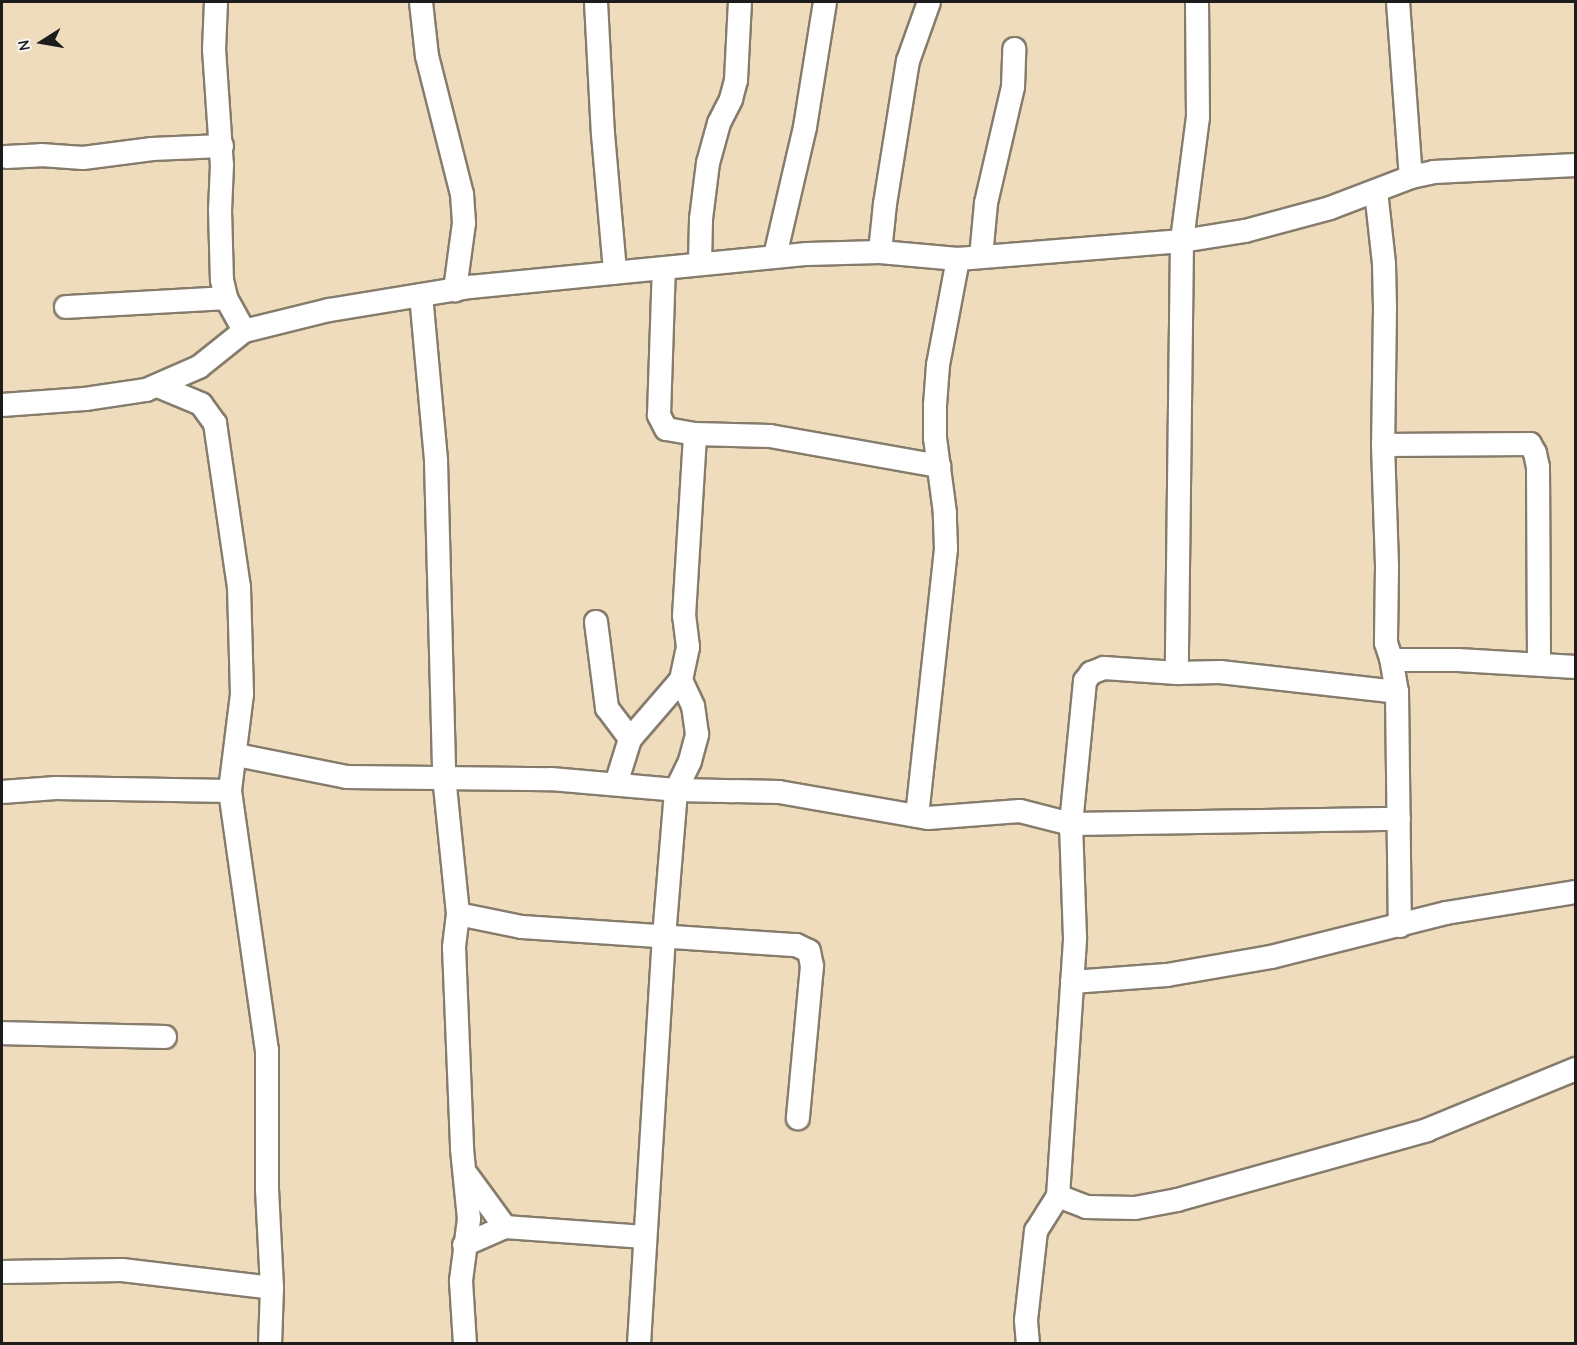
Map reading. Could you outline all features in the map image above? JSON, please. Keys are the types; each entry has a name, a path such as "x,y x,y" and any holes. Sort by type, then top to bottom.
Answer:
{"street":[{"path":"216,2 214,49 222,147 220,222 222,280 226,298 244,331"},
{"path":"421,2 427,56 462,194 464,223 455,290"},
{"path":"596,2 605,158 615,272"},
{"path":"700,264 701,219 708,164 719,123 731,99 736,80 740,2"},
{"path":"775,256 805,127 825,2"},
{"path":"880,252 885,204 908,61 929,2"},
{"path":"1177,673 1182,241 1198,117 1197,2"},
{"path":"1398,2 1412,177"},
{"path":"981,257 983,220 1013,87 1014,49"},
{"path":"6,158 41,155 83,158 152,149 222,147"},
{"path":"2,405 85,399 146,390 199,367 244,331 329,310 422,295 775,256 880,252 958,259 1182,241 1245,231 1330,208 1412,177 1434,172 1575,165"},
{"path":"1376,191 1385,298 1383,445 1387,567 1386,643 1397,692 1401,926"},
{"path":"917,816 946,549 935,438 937,375 958,259"},
{"path":"664,268 658,415 666,429 695,434 770,436 939,466"},
{"path":"422,295 436,461 444,776 458,914 454,947 462,1149 469,1220 460,1281 465,1344"},
{"path":"66,307 226,298"},
{"path":"199,367 201,404"},
{"path":"158,386 201,404 215,423 239,587 243,650 237,755 230,791 267,1050 267,1189 272,1288 270,1344"},
{"path":"616,784 630,739 681,680 688,647 684,616 695,434"},
{"path":"1383,445 1530,444 1538,467 1539,664"},
{"path":"596,622 607,708 630,739"},
{"path":"1391,658 1539,664 1575,668"},
{"path":"1028,1344 1026,1320 1036,1231 1059,1196 1076,916 1071,824 1085,681 1091,673 1104,668 1177,673 1220,672 1397,692"},
{"path":"639,1344 664,937 676,790 690,761 697,734 693,706 681,680"},
{"path":"237,755 347,777 405,779 444,776 550,779 676,790 779,792 928,818 1020,811 1071,824 1399,819"},
{"path":"2,792 56,788 230,791"},
{"path":"1072,982 1167,975 1271,957 1446,914 1575,892"},
{"path":"458,914 522,927 796,945 809,951 812,966 798,1118"},
{"path":"2,1033 165,1037"},
{"path":"1059,1196 1086,1208 1135,1208 1177,1200 1427,1130 1575,1069"},
{"path":"466,1175 505,1227"},
{"path":"464,1245 505,1227 645,1237"},
{"path":"2,1272 122,1270 272,1288"}]}
